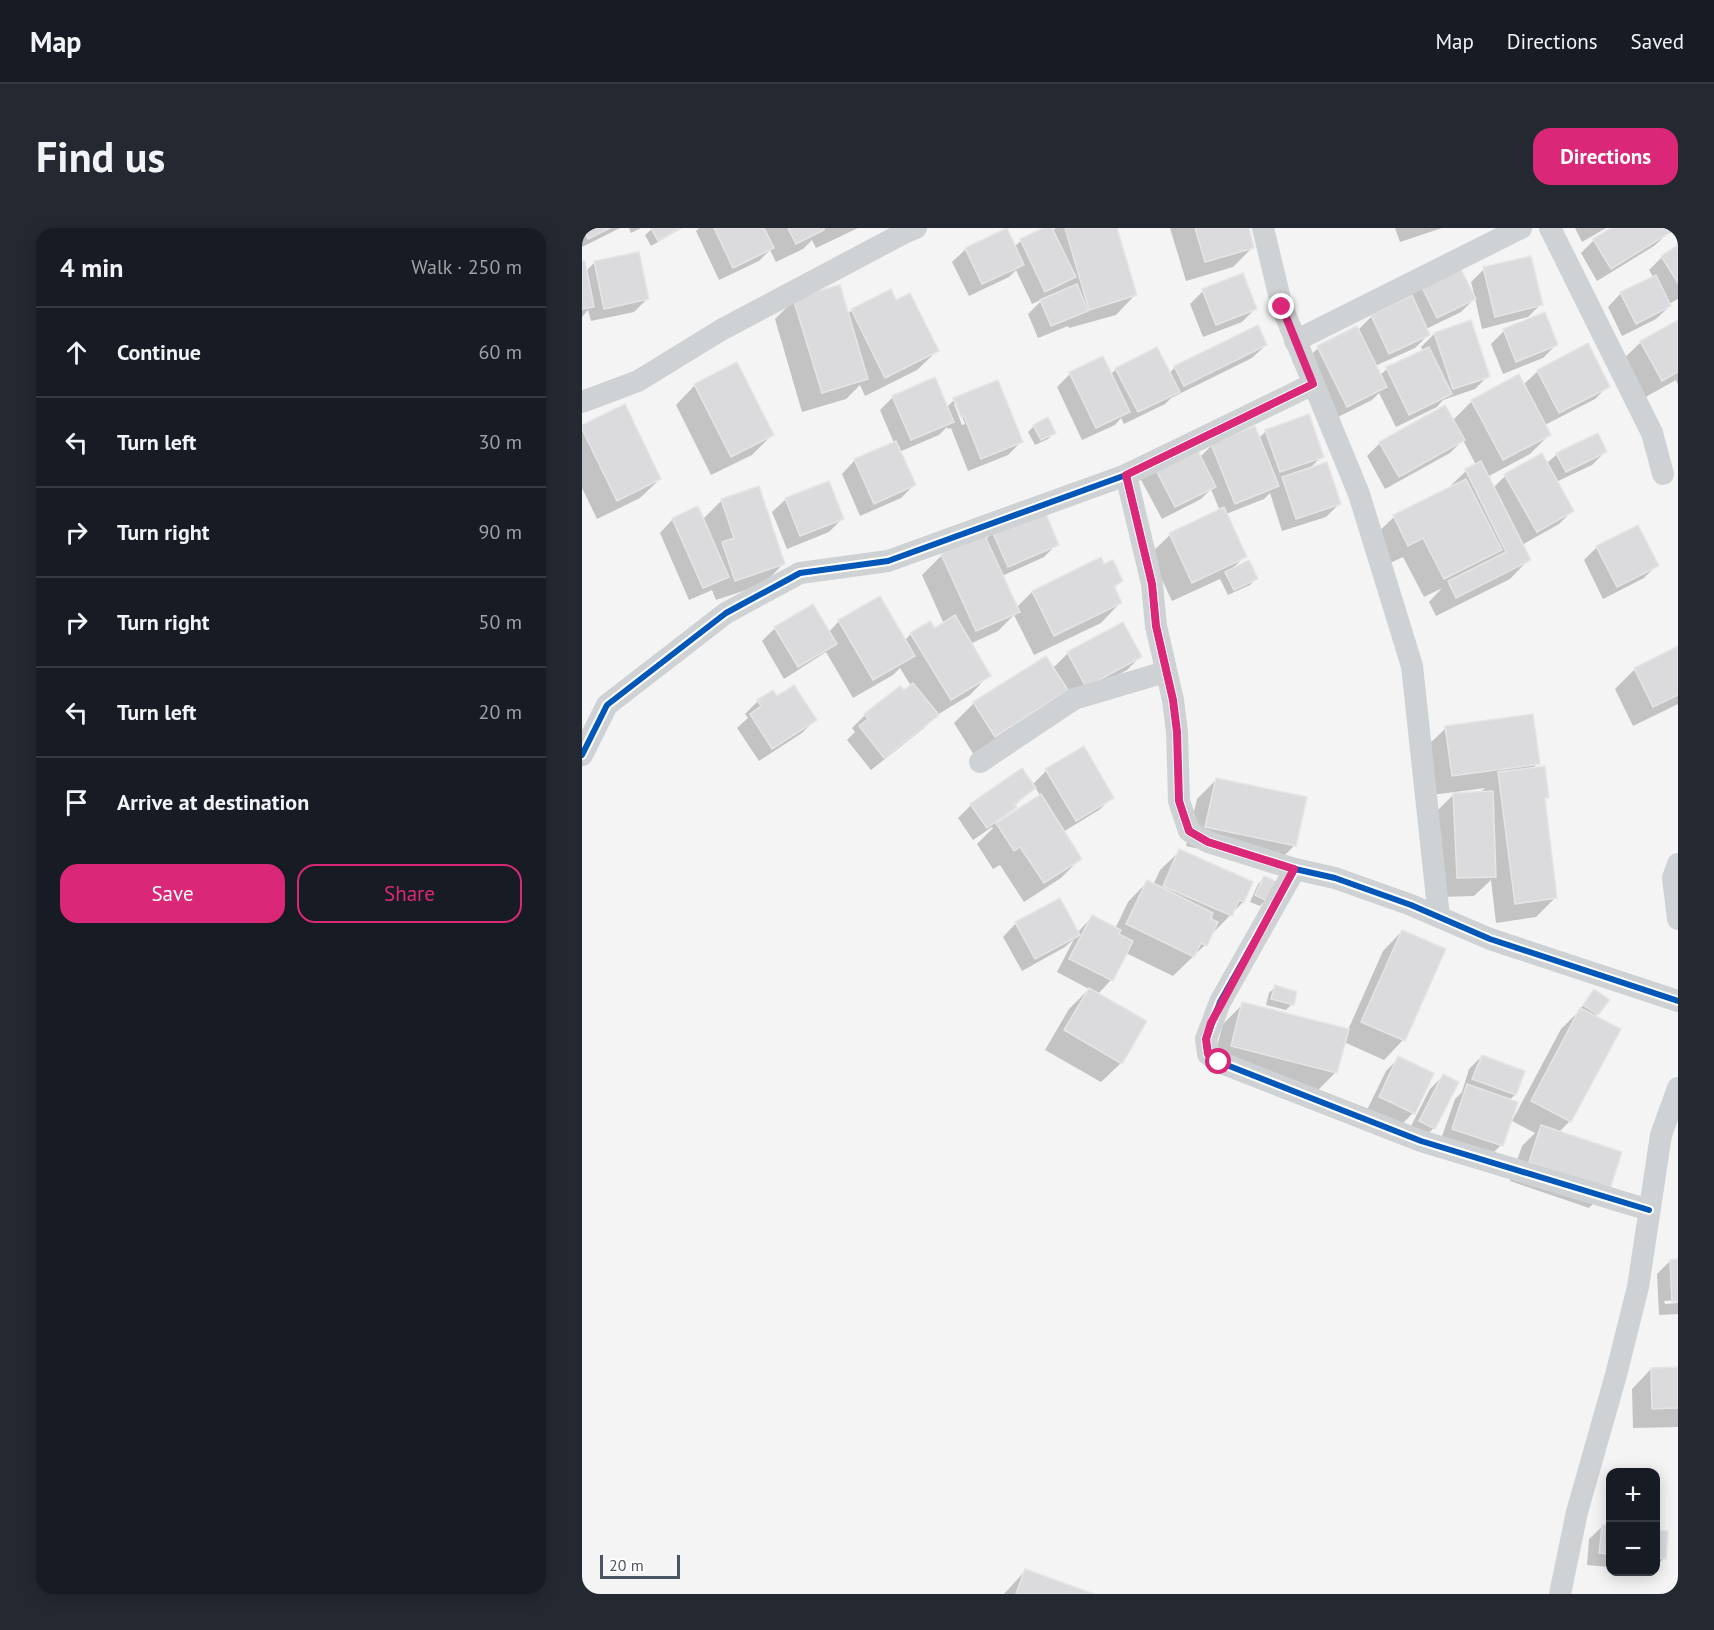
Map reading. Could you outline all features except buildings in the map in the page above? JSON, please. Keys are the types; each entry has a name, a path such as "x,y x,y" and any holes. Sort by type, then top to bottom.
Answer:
{"street":[{"path":"582,402 638,381 721,330 916,228"},
{"path":"1263,228 1282,307 1359,495 1412,666 1439,917"},
{"path":"1295,341 1521,228"},
{"path":"1550,228 1652,433 1663,474"},
{"path":"582,755 607,705 726,613 800,573 888,561 1126,475 1313,384"},
{"path":"1126,475 1152,584 1156,626 1173,700 1177,732 1179,801 1189,831 1208,842 1294,869 1335,878 1490,939 1678,1001"},
{"path":"980,762 1074,699 1165,672"},
{"path":"1678,864 1673,878 1678,919"},
{"path":"1294,869 1216,1013 1206,1039 1208,1054 1219,1062 1421,1141 1649,1210"},
{"path":"1560,1594 1577,1512 1638,1287 1661,1135 1678,1088"}],"cycle path":[{"path":"582,755 607,705 726,613 800,573 888,561 1126,475 1313,384"},
{"path":"1126,475 1152,584 1156,626 1173,700 1177,732 1179,801 1189,831 1208,842 1295,869 1335,878 1411,905 1490,939 1678,1001"},
{"path":"1295,869 1220,1002 1206,1039 1208,1054 1219,1062 1421,1141 1649,1210"}],"route":[{"path":"1219,1062 1208,1054 1206,1039 1211,1023 1220,1002 1294,869 1208,842 1189,831 1179,801 1177,732 1173,700 1156,626 1152,584 1126,475 1313,384 1282,307"}]}
